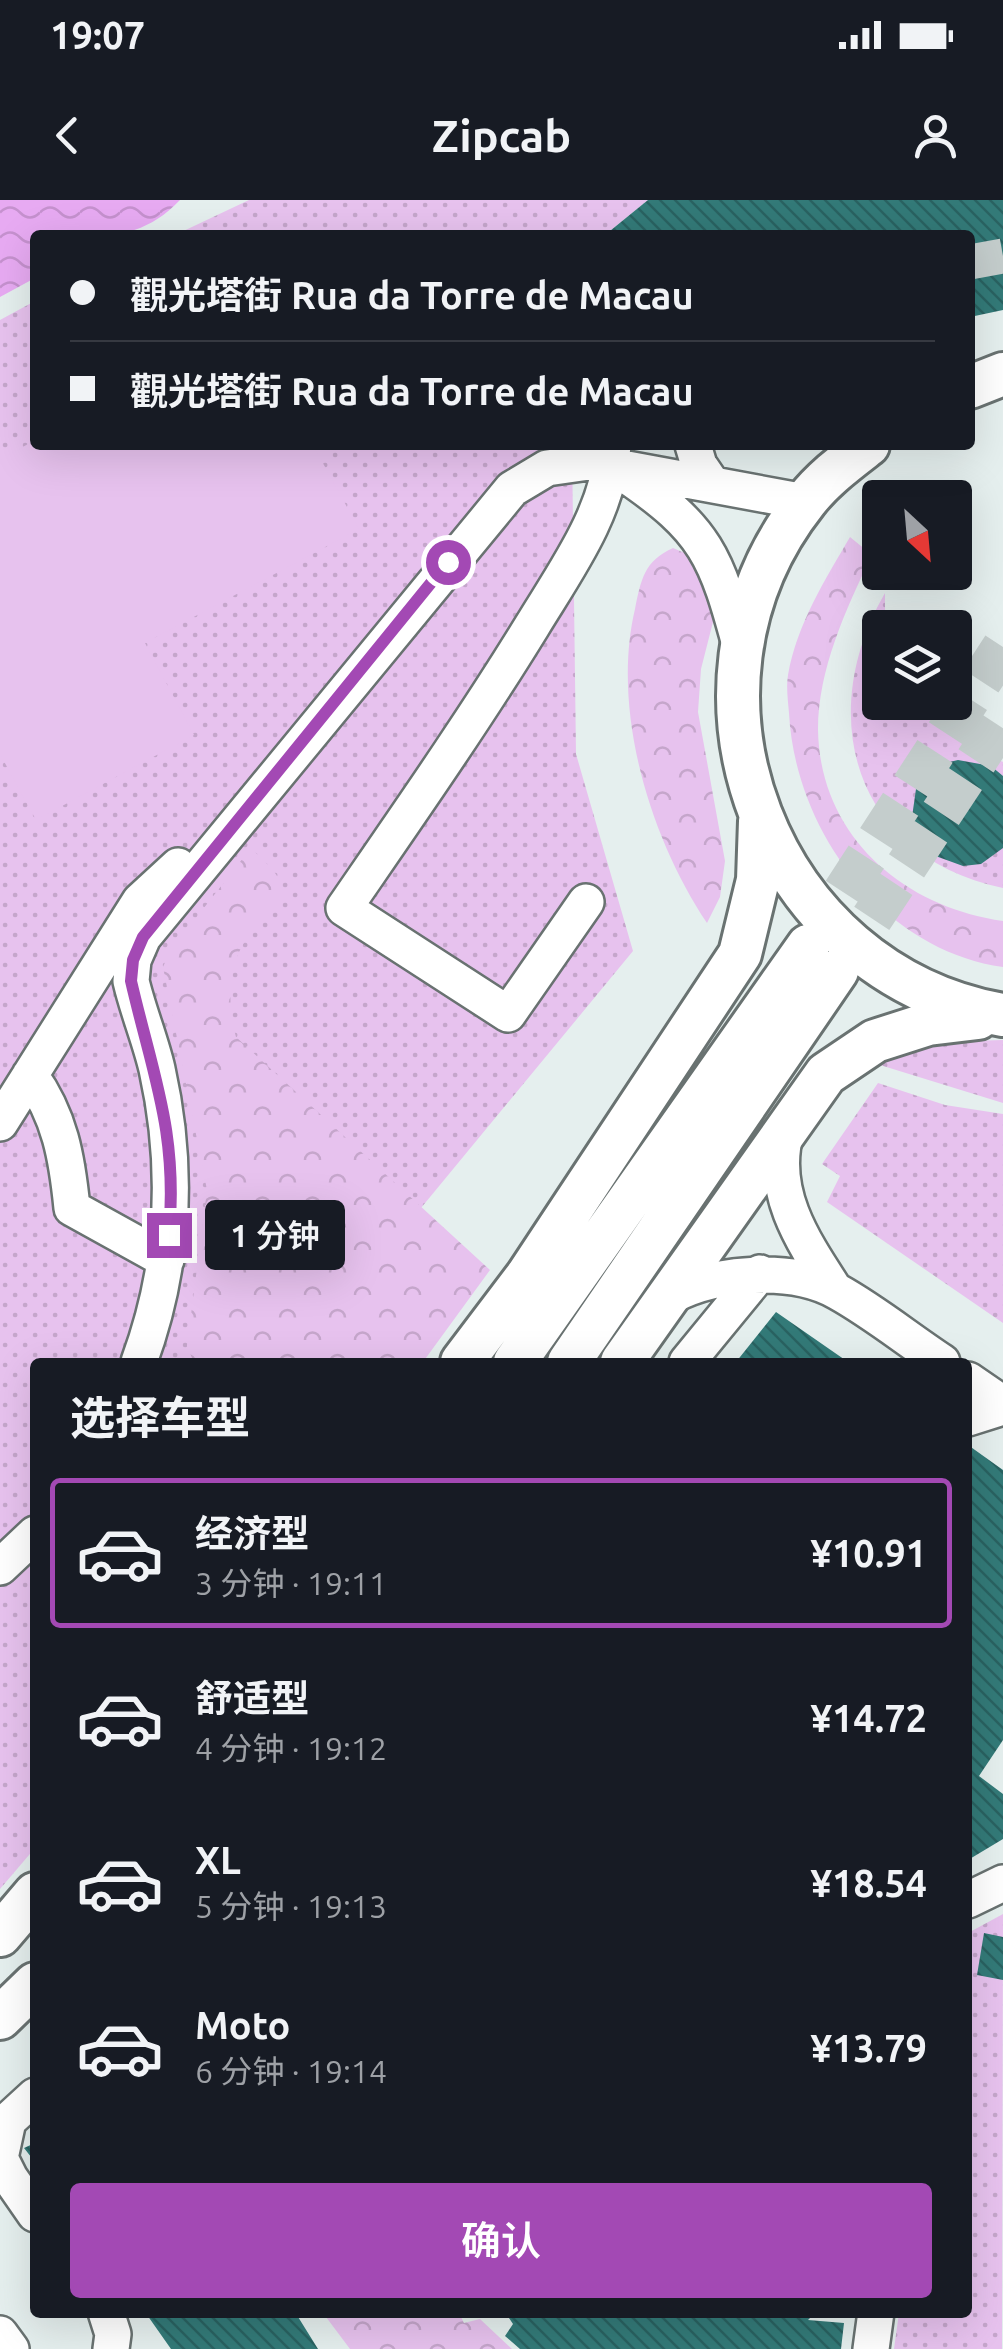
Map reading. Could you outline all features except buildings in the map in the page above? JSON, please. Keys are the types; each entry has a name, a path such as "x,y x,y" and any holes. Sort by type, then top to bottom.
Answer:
{"main road":[{"path":"975,385 1003,374"},
{"path":"863,450 806,502 777,547 758,594 742,652 740,735 760,815 800,893 832,929 893,976 932,998 1003,1015"},
{"path":"465,1358 527,1276 740,954 758,880 760,815"},
{"path":"519,1358 822,958 571,1358"},
{"path":"635,1355 671,1296 826,1074 875,1041 928,1024 1003,1015"},
{"path":"0,1935 30,1900"},
{"path":"0,1954 30,1925"},
{"path":"0,2018 30,1989"},
{"path":"0,2043 30,2016"}],"street":[{"path":"694,450 712,484"},
{"path":"613,455 694,528 724,586 742,652"},
{"path":"586,902 508,1014 344,908 494,688 586,538 613,455"},
{"path":"142,1358 166,1260 171,1158 157,1068 131,981 133,960 143,937 494,506 545,457 613,455 712,484 806,502"},
{"path":"0,1123 140,900 264,789"},
{"path":"30,1075 56,1119 65,1147 72,1208 166,1260"},
{"path":"788,1126 779,1156 781,1185 792,1219 834,1289"},
{"path":"691,1358 760,1273"},
{"path":"671,1296 690,1286 760,1273 834,1289 936,1358"},
{"path":"972,1383 1003,1406"},
{"path":"972,1417 1003,1406"},
{"path":"0,1567 30,1539"},
{"path":"972,1898 1003,1883"},
{"path":"30,2101 4,2124 0,2158 5,2176 30,2208"},
{"path":"108,2318 112,2349"},
{"path":"871,2349 875,2318"},
{"path":"0,2334 11,2349"}],"green space":[{"path":"249,200 648,200 611,230 186,230"},
{"path":"30,304 30,450 572,450 576,754 633,951 297,1358 30,1358 30,1854 0,1889 0,320"},
{"path":"30,443 30,450 316,450 359,529 145,643 194,735 36,820 0,754 0,460"},
{"path":"850,537 862,547 862,577 835,640 819,707 822,768 834,803 851,834 901,883 967,913 1003,921 1003,967 959,956 919,937 884,910 853,878 827,840 808,800 795,757 788,699 792,656 822,586"},
{"path":"673,548 694,557 712,595 714,618 701,669 698,712 725,861 720,897 707,923 668,852 653,813 632,730 628,689 629,648 642,580 650,565"},
{"path":"885,593 885,610 877,610"},
{"path":"862,649 862,720 938,720 958,739 1003,762 1003,888 952,871 912,846 881,813 862,775 852,732 853,687"},
{"path":"251,848 275,874 282,892 278,905 250,934 237,957 230,998 236,1037 490,1270 426,1358 192,1358 187,1346 207,1190 163,967 170,951"},
{"path":"1003,1040 1003,1103 867,1061 935,1042"},
{"path":"878,1083 945,1105 1003,1114 1003,1323 827,1202 840,1176 822,1164"},
{"path":"1003,1914 1002,2349 894,2349 898,2318 972,2318 972,1931"},
{"path":"327,2318 462,2318 464,2323 480,2319 512,2349 350,2349"}],"water":[{"path":"0,200 180,200 164,215 133,230 30,230 30,281 0,297"}],"tunnel":[{"path":"975,261 1003,256"},
{"path":"809,945 1003,647"},
{"path":"837,971 1003,720"}],"route":[{"path":"169,1235 171,1158 166,1112 131,981 133,960 143,937 448,562"}]}
